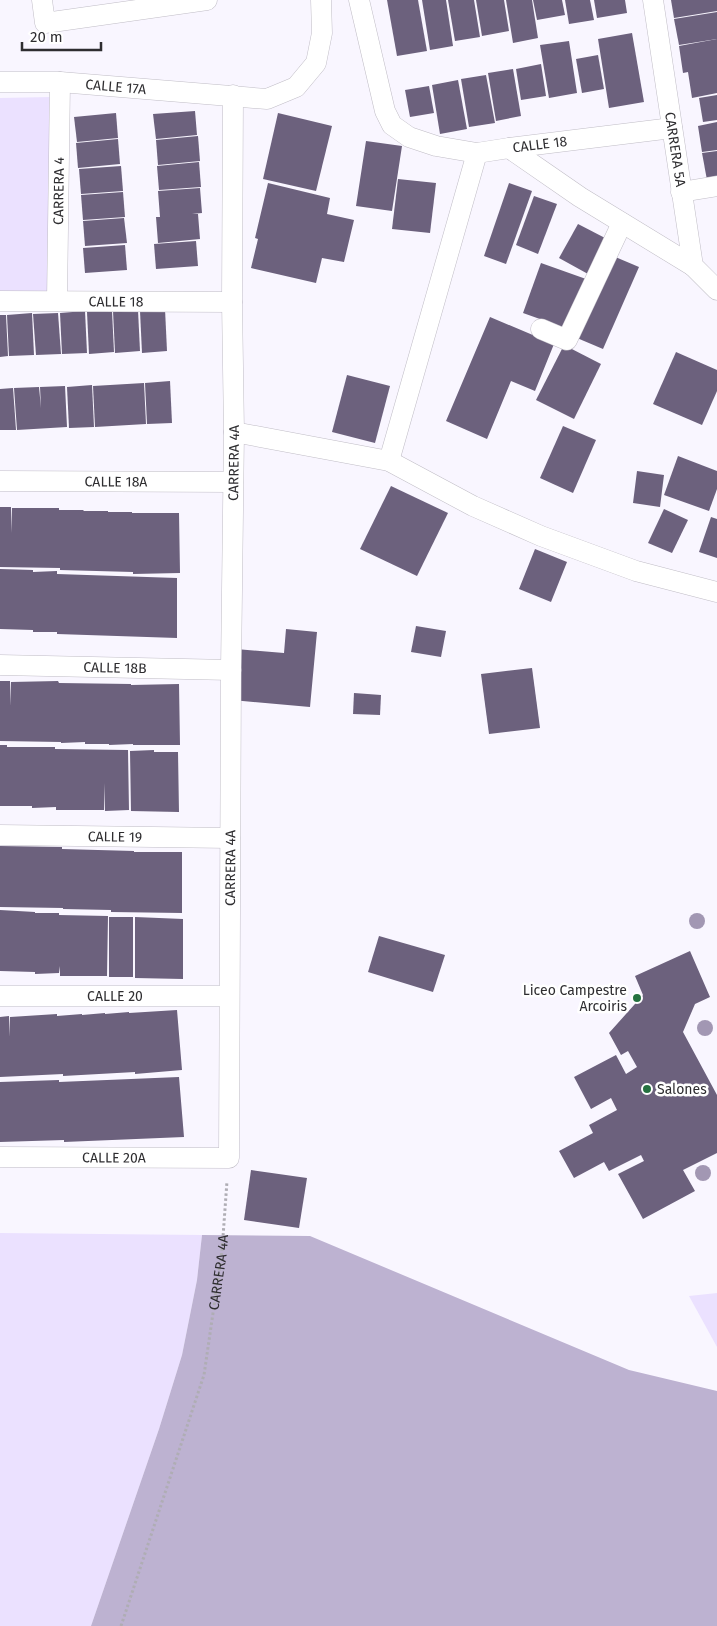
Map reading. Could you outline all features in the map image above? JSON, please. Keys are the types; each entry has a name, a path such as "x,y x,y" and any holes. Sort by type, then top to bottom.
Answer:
{"street":[{"path":"42,0 45,23 208,0"},
{"name":"CALLE 17A","path":"0,82 60,82 267,99 296,87 316,63 322,33 321,0"},
{"name":"CALLE 18","path":"359,0 385,111 392,124 409,137 436,146 476,153 672,128"},
{"name":"CARRERA 5A","path":"654,0 693,266"},
{"name":"CARRERA 4","path":"57,301 60,82"},
{"name":"CARRERA 4A","path":"229,1158 234,432 232,302 233,95"},
{"path":"509,148 580,197 693,266 717,290"},
{"path":"389,461 476,153"},
{"path":"681,192 717,186"},
{"path":"541,329 567,340 622,223"},
{"name":"CALLE 18","path":"0,301 232,302"},
{"path":"234,432 389,461 473,506 541,536 636,570 717,592"},
{"name":"CALLE 18A","path":"0,480 233,482"},
{"name":"CALLE 18B","path":"0,665 231,670"},
{"name":"CALLE 19","path":"0,835 230,838"},
{"name":"CALLE 20","path":"0,996 229,996"},
{"name":"CALLE 20A","path":"0,1157 229,1158"}],"path":[{"name":"CARRERA 4A","path":"121,1626 204,1374 222,1251 229,1158"}],"shaded area":[{"path":"51,97 52,294 0,294 0,98"},
{"path":"0,1233 202,1235 197,1280 182,1355 159,1429 91,1626 0,1626"},
{"path":"202,1235 310,1236 629,1370 717,1391 717,1626 91,1626 159,1429 182,1355 197,1280"},
{"path":"717,1293 717,1347 689,1296"}],"building":[{"path":"387,0 418,0 427,51 397,56"},
{"path":"422,0 446,0 453,46 430,50"},
{"path":"448,0 474,0 480,37 455,41"},
{"path":"476,0 504,0 509,31 482,36"},
{"path":"506,0 532,0 538,38 513,43"},
{"path":"533,0 562,0 565,15 537,20"},
{"path":"565,0 590,0 594,20 569,24"},
{"path":"594,0 625,0 627,13 597,18"},
{"path":"671,0 717,0 717,11 674,18"},
{"path":"717,12 717,39 679,45 674,19"},
{"path":"632,33 644,102 609,108 598,39"},
{"path":"717,39 717,93 692,98 688,72 683,73 679,46"},
{"path":"569,41 577,93 549,98 540,45"},
{"path":"598,55 604,89 582,93 576,59"},
{"path":"541,64 546,96 521,100 516,69"},
{"path":"513,69 521,116 496,121 488,73"},
{"path":"486,75 495,123 469,127 461,79"},
{"path":"458,80 467,129 440,134 432,85"},
{"path":"429,86 434,113 410,117 405,90"},
{"path":"717,95 717,120 703,122 699,98"},
{"path":"195,111 197,135 156,139 153,114"},
{"path":"116,113 118,138 77,142 74,117"},
{"path":"278,113 332,126 316,191 263,179"},
{"path":"717,122 717,150 702,152 698,126"},
{"path":"198,136 200,161 158,165 156,140"},
{"path":"118,139 120,164 78,168 76,143"},
{"path":"366,141 402,146 392,211 356,206"},
{"path":"717,151 717,178 707,180 702,153"},
{"path":"199,162 201,187 159,190 157,166"},
{"path":"121,166 123,191 81,194 79,169"},
{"path":"398,179 436,183 430,233 392,229"},
{"path":"268,183 330,198 327,214 354,220 344,262 322,258 316,283 251,268 258,239 255,238"},
{"path":"509,183 532,191 506,264 484,256"},
{"path":"200,188 202,213 192,214 198,214 200,239 158,243 156,217 160,217 158,191"},
{"path":"123,192 125,217 83,220 81,195"},
{"path":"534,196 557,204 538,254 516,245"},
{"path":"124,218 127,243 85,246 83,221"},
{"path":"578,224 607,239 588,274 559,258"},
{"path":"196,241 198,266 156,269 154,244"},
{"path":"125,245 127,270 85,273 83,248"},
{"path":"613,256 639,267 603,349 577,338"},
{"path":"541,263 586,279 568,329 523,313"},
{"path":"165,309 167,351 142,353 140,311"},
{"path":"138,310 140,351 115,353 113,311"},
{"path":"85,311 87,353 62,354 60,313"},
{"path":"112,311 114,352 89,354 87,312"},
{"path":"32,313 34,355 9,356 7,315"},
{"path":"58,313 61,354 36,355 33,314"},
{"path":"0,315 6,315 8,356 0,357"},
{"path":"490,317 554,344 535,391 511,381 487,439 446,421"},
{"path":"564,345 601,364 574,419 536,400"},
{"path":"676,352 717,370 717,391 702,425 653,404"},
{"path":"347,375 390,386 375,443 332,432"},
{"path":"170,381 172,423 147,424 145,383"},
{"path":"144,383 146,424 95,427 93,386"},
{"path":"92,385 94,427 69,428 67,387"},
{"path":"65,386 67,427 17,430 14,388 39,387 41,408 40,387"},
{"path":"13,388 16,430 0,430 0,389"},
{"path":"563,426 596,440 573,493 540,478"},
{"path":"678,456 717,471 717,489 709,511 664,495"},
{"path":"637,471 664,475 660,507 633,503"},
{"path":"391,486 448,513 417,576 360,549"},
{"path":"0,507 11,507 11,533 12,508 179,513 180,573 133,574 133,572 60,570 60,568 0,567"},
{"path":"664,509 688,520 672,553 648,543"},
{"path":"711,517 717,519 717,558 699,552"},
{"path":"535,549 567,562 551,602 519,589"},
{"path":"0,569 33,570 33,572 57,571 57,574 177,578 177,638 57,634 57,632 0,629"},
{"path":"416,626 446,631 441,657 411,652"},
{"path":"286,629 317,632 310,707 232,700 236,649 284,653"},
{"path":"532,668 540,728 489,734 481,674"},
{"path":"0,681 10,681 11,706 11,682 58,681 59,683 131,685 179,684 180,745 109,745 85,744 85,742 0,741"},
{"path":"354,693 381,695 380,715 353,714"},
{"path":"0,745 7,745 7,747 55,747 55,749 128,750 129,810 105,811 104,783 104,810 56,810 56,807 0,806"},
{"path":"154,750 154,752 178,752 179,812 131,811 130,751"},
{"path":"0,846 62,847 62,849 134,852 182,852 182,913 0,907"},
{"path":"0,910 59,913 59,915 108,916 107,976 60,976 60,966 59,973 35,974 35,972 0,971"},
{"path":"109,917 133,917 133,977 109,977"},
{"path":"135,917 183,919 183,979 135,978"},
{"path":"379,936 445,955 433,992 368,972"},
{"name":"Salones","path":"690,951 710,997 695,1004 683,1032 717,1095 717,1153 683,1170 695,1191 643,1219 618,1174 644,1161 641,1155 609,1171 604,1162 574,1178 559,1151 593,1133 589,1125 617,1110 611,1098 591,1109 574,1077 616,1055 626,1074 637,1067 628,1051 621,1055 609,1033 643,995 635,976"},
{"path":"177,1010 182,1070 135,1074 135,1072 0,1077 0,1017 9,1016 10,1037 10,1017"},
{"path":"179,1077 184,1137 64,1142 64,1140 0,1142 0,1082 59,1080 59,1082"},
{"path":"251,1170 307,1178 299,1228 244,1220"}],"place":[{"name":"Liceo Campestre Arcoiris","path":"637,998"},
{"name":"Salones","path":"647,1089"}]}
